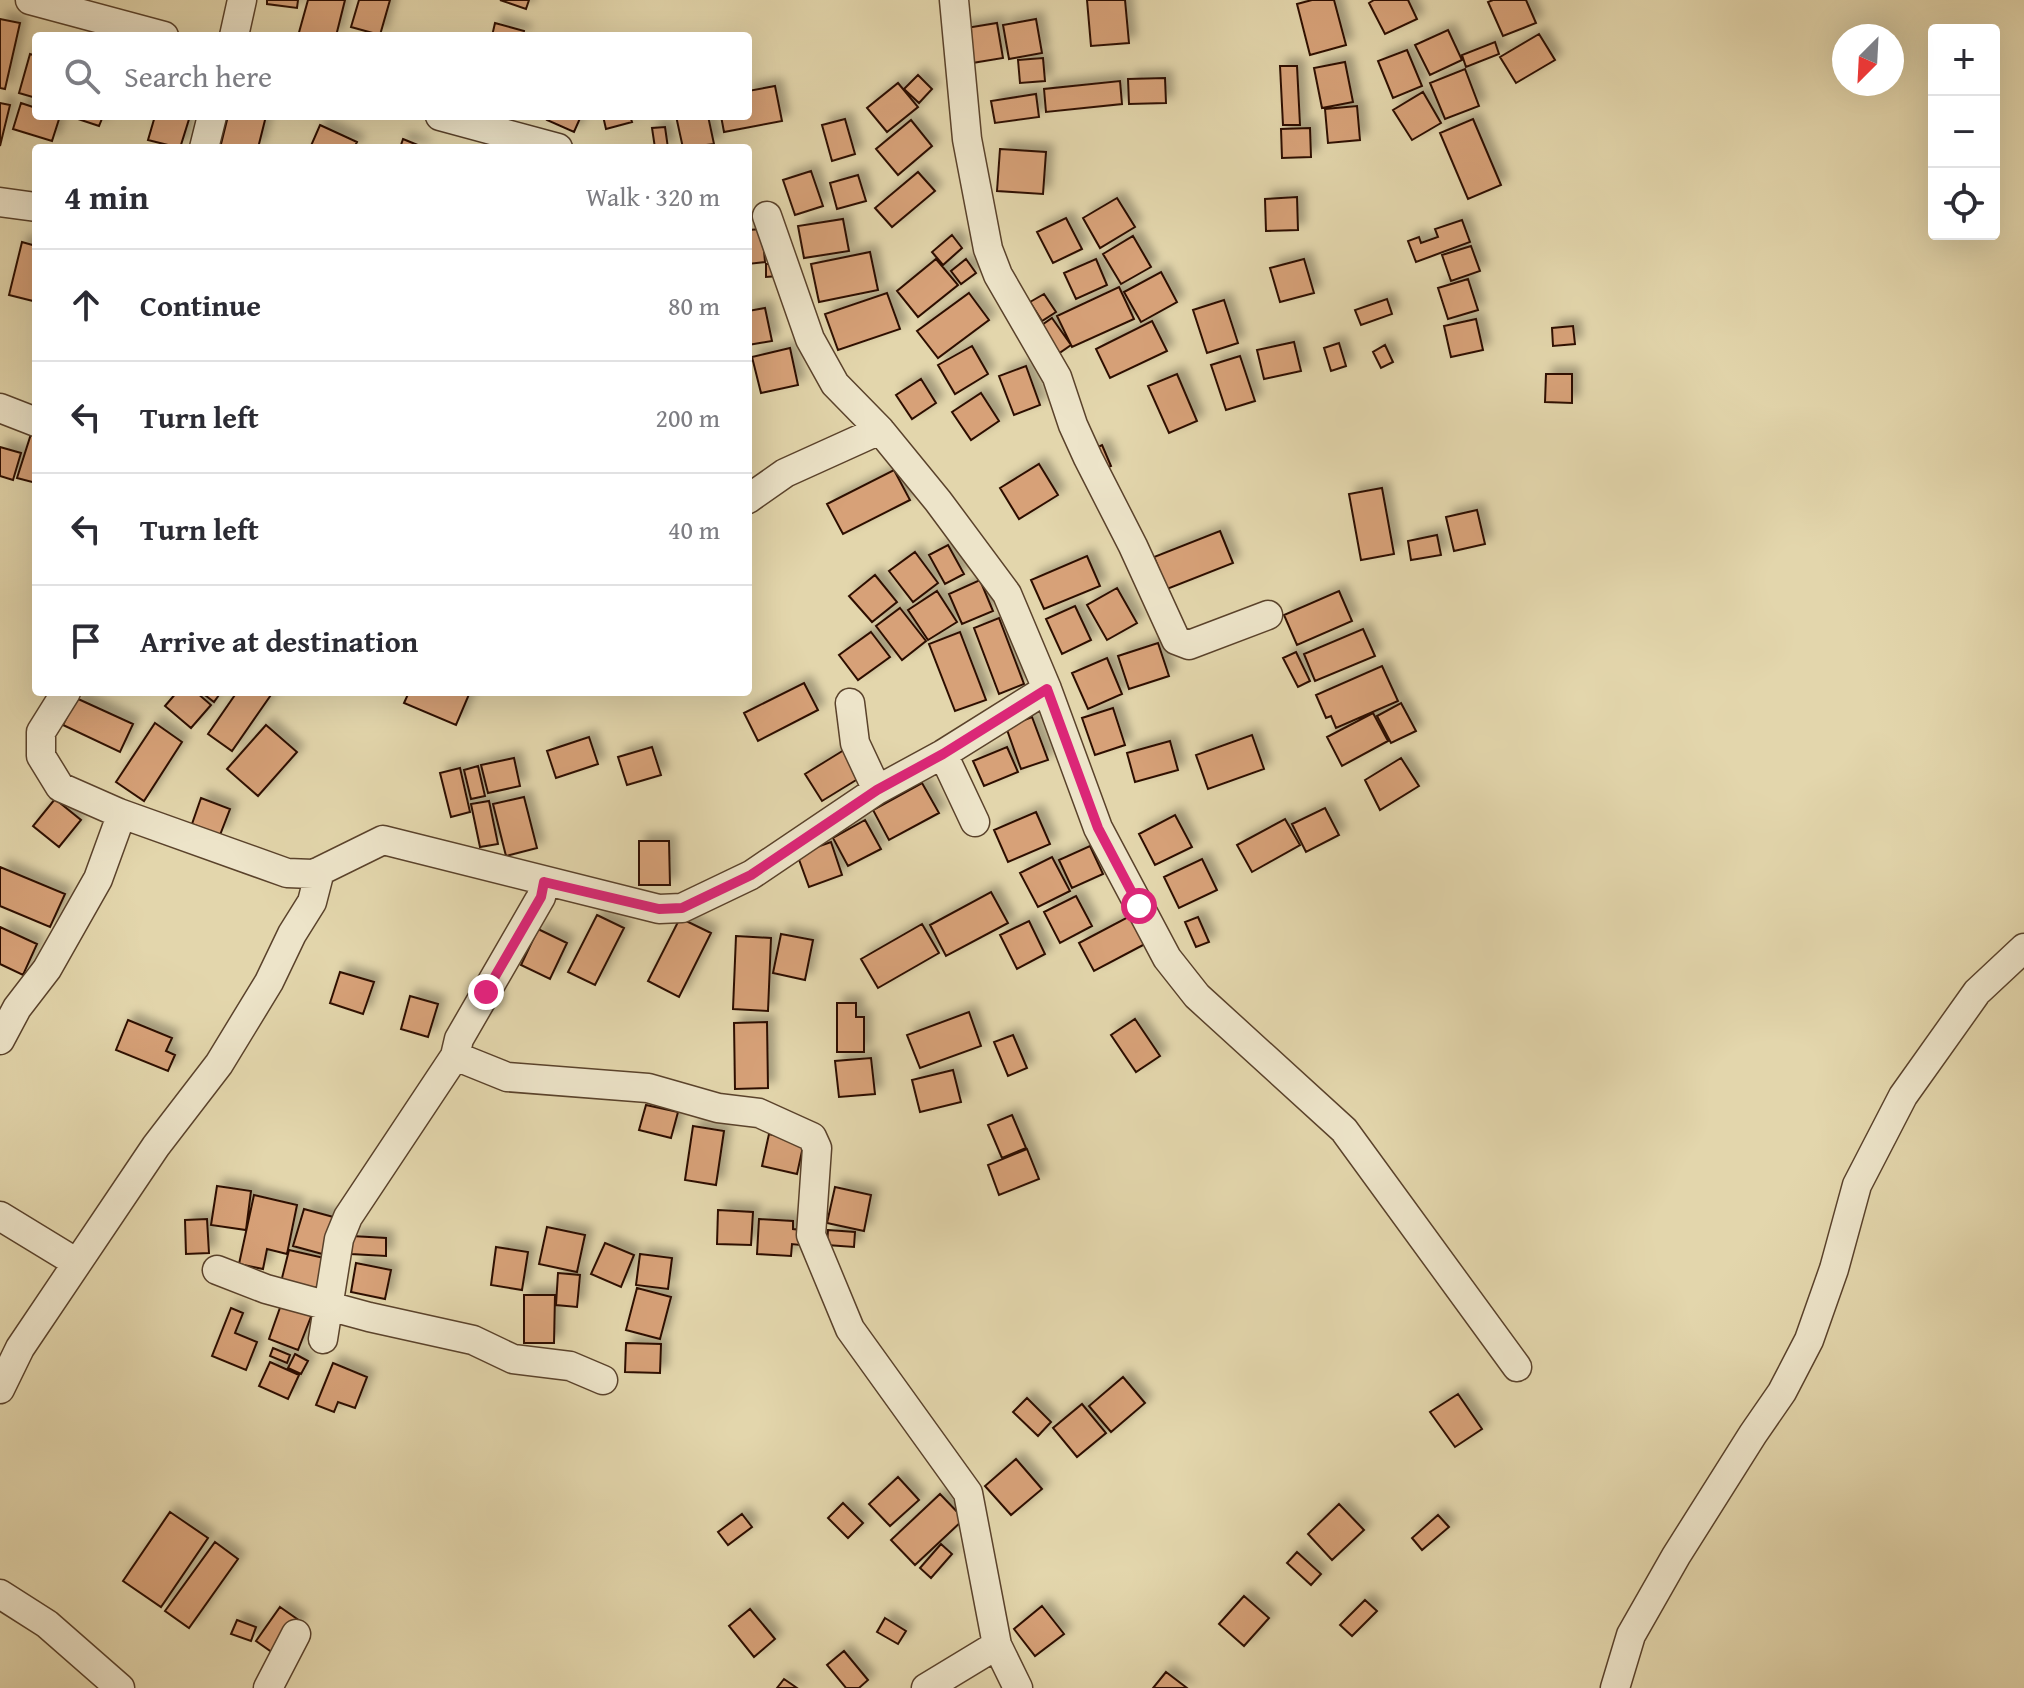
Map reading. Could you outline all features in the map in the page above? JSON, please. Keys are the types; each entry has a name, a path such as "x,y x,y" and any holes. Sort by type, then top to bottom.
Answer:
{"street":[{"path":"30,0 149,32"},
{"path":"235,32 242,0"},
{"path":"954,0 967,139 988,249 998,275 1057,377 1073,425 1133,546 1168,626 1176,640 1189,645 1268,615"},
{"path":"205,144 211,120"},
{"path":"455,120 543,144"},
{"path":"0,202 32,206"},
{"path":"767,216 810,339 835,384 880,430 1007,594 1047,689 1098,828 1167,958 1197,996 1344,1130 1517,1367"},
{"path":"0,408 32,420"},
{"path":"752,496 785,473 880,430"},
{"path":"64,696 41,732 41,756 60,787 119,813 287,873 313,874 383,840 659,909 682,908 751,875 877,790 943,754 1047,689"},
{"path":"850,703 855,743 877,790"},
{"path":"943,754 975,822"},
{"path":"0,1040 17,1008 47,969 98,879 119,813"},
{"path":"0,1389 20,1348 77,1263 156,1146 219,1064 269,982 292,934 312,902 320,871"},
{"path":"323,1339 339,1239 348,1217 455,1056 459,1039 541,897 544,882"},
{"path":"1615,1688 1631,1635 1691,1531 1782,1392 1809,1340 1834,1269 1857,1185 1903,1096 1977,992 2024,948"},
{"path":"455,1056 507,1077 648,1088 718,1108 759,1113 812,1137 817,1148 811,1235 850,1329 968,1493 997,1645 1018,1688"},
{"path":"0,1216 77,1263"},
{"path":"217,1270 266,1289 473,1340 513,1359 570,1366 603,1380"},
{"path":"0,1594 47,1624 120,1688"},
{"path":"268,1688 296,1634"},
{"path":"926,1688 997,1645"}],"building":[{"path":"267,0 298,0 297,8 267,4"},
{"path":"308,0 345,0 337,32 299,32"},
{"path":"359,0 390,0 381,32 351,27"},
{"path":"500,0 529,0 526,9"},
{"path":"1087,0 1125,0 1129,43 1091,46"},
{"path":"1334,0 1346,45 1310,55 1297,4"},
{"path":"1374,0 1408,0 1417,19 1385,34 1369,3"},
{"path":"1526,0 1536,23 1503,36 1488,2"},
{"path":"0,19 20,23 5,89 0,88"},
{"path":"1036,19 1042,53 1009,59 1003,25"},
{"path":"495,23 524,31 524,32 493,32"},
{"path":"997,23 1003,58 966,64 960,29"},
{"path":"1448,30 1462,60 1430,75 1415,45"},
{"path":"1539,34 1555,60 1516,83 1500,57"},
{"path":"1495,42 1499,54 1466,67 1462,55"},
{"path":"1407,50 1422,86 1393,98 1378,61"},
{"path":"30,54 32,97 19,93"},
{"path":"1043,58 1045,81 1020,83 1018,60"},
{"path":"1345,62 1353,102 1322,108 1314,68"},
{"path":"1280,66 1297,66 1300,125 1283,125"},
{"path":"1465,69 1479,106 1445,119 1430,83"},
{"path":"918,75 932,89 919,103 904,89"},
{"path":"1165,78 1166,103 1129,104 1128,79"},
{"path":"1120,81 1122,104 1046,112 1044,89"},
{"path":"898,83 918,107 887,132 867,108"},
{"path":"775,86 782,121 724,132 722,120 752,120 752,90"},
{"path":"1423,92 1441,123 1412,140 1393,110"},
{"path":"1036,94 1039,117 995,123 991,101"},
{"path":"0,103 10,105 0,146"},
{"path":"21,103 32,107 32,120 59,120 52,141 13,129"},
{"path":"1357,106 1360,140 1328,143 1325,109"},
{"path":"845,119 855,154 832,161 822,125"},
{"path":"1473,119 1501,185 1468,199 1440,133"},
{"path":"81,120 101,120 99,126"},
{"path":"154,120 189,120 181,144 148,140"},
{"path":"227,120 265,120 259,144 221,144"},
{"path":"547,120 579,120 574,132"},
{"path":"604,120 632,122 606,129"},
{"path":"677,120 709,120 714,144 682,144"},
{"path":"911,120 932,146 898,175 876,149"},
{"path":"320,125 357,142 356,144 312,144"},
{"path":"665,127 667,144 654,144 652,128"},
{"path":"1310,128 1311,157 1282,158 1281,129"},
{"path":"1000,149 1046,152 1043,194 997,191"},
{"path":"811,171 823,206 795,215 783,180"},
{"path":"918,172 935,191 892,227 875,208"},
{"path":"858,175 866,201 837,209 830,183"},
{"path":"1297,197 1298,230 1266,231 1265,199"},
{"path":"1117,198 1135,227 1100,248 1083,218"},
{"path":"1066,218 1082,249 1053,263 1037,232"},
{"path":"843,219 849,251 804,258 798,226"},
{"path":"1462,220 1470,242 1416,262 1408,241 1419,237 1421,243 1438,237 1435,229"},
{"path":"762,229 765,262 752,264 752,230"},
{"path":"952,235 962,248 943,265 932,252"},
{"path":"1133,236 1151,267 1121,284 1103,254"},
{"path":"22,242 32,245 32,301 9,295"},
{"path":"1471,246 1480,271 1451,281 1442,255"},
{"path":"870,252 878,290 819,302 811,264"},
{"path":"936,259 958,285 918,317 897,291"},
{"path":"966,259 976,273 961,284 951,271"},
{"path":"1096,259 1107,285 1076,299 1064,273"},
{"path":"1304,259 1314,293 1280,302 1270,268"},
{"path":"766,264 779,264 779,276 766,277"},
{"path":"1161,272 1177,302 1141,322 1124,292"},
{"path":"1468,279 1478,310 1448,319 1438,288"},
{"path":"1119,287 1134,319 1072,347 1057,316"},
{"path":"887,293 900,329 838,350 825,314"},
{"path":"969,293 989,320 938,358 917,331"},
{"path":"1044,294 1056,312 1042,321 1030,302"},
{"path":"1387,299 1392,314 1361,325 1355,310"},
{"path":"1224,300 1238,343 1207,353 1193,310"},
{"path":"765,308 772,341 752,344 752,310"},
{"path":"1052,318 1071,345 1058,354 1039,327"},
{"path":"1476,319 1483,350 1451,357 1444,326"},
{"path":"1152,321 1167,351 1110,378 1096,349"},
{"path":"1573,326 1575,344 1553,346 1552,328"},
{"path":"1294,342 1301,371 1264,379 1257,350"},
{"path":"1339,343 1346,366 1331,371 1324,348"},
{"path":"1385,345 1393,362 1381,368 1373,352"},
{"path":"972,346 988,374 955,394 938,365"},
{"path":"790,348 798,385 761,393 752,357"},
{"path":"1240,356 1255,401 1226,410 1211,365"},
{"path":"1026,366 1040,405 1014,415 999,376"},
{"path":"1177,374 1197,421 1169,433 1148,386"},
{"path":"1546,374 1572,374 1572,403 1545,402"},
{"path":"921,379 936,403 912,419 896,395"},
{"path":"981,393 999,421 971,440 952,412"},
{"path":"31,434 32,434 32,482 17,478"},
{"path":"1102,445 1111,466 1101,470 1092,450"},
{"path":"0,447 21,453 13,480 0,476"},
{"path":"1039,464 1058,495 1019,519 1000,488"},
{"path":"894,470 910,500 843,534 827,504"},
{"path":"1382,488 1394,554 1361,560 1349,494"},
{"path":"1477,510 1485,544 1454,551 1446,517"},
{"path":"1220,531 1233,563 1167,589 1154,557"},
{"path":"1437,535 1441,555 1411,560 1408,541"},
{"path":"948,545 964,574 945,584 929,555"},
{"path":"915,552 938,583 913,602 889,571"},
{"path":"1087,556 1100,586 1044,609 1031,580"},
{"path":"875,575 897,602 872,622 849,596"},
{"path":"980,580 993,611 962,624 949,594"},
{"path":"1117,588 1137,623 1107,640 1087,605"},
{"path":"937,591 957,622 928,640 908,610"},
{"path":"1339,591 1352,621 1297,645 1284,615"},
{"path":"1075,606 1091,640 1062,654 1046,619"},
{"path":"900,608 926,641 902,660 876,626"},
{"path":"999,618 1024,684 999,694 974,628"},
{"path":"1363,629 1375,656 1315,681 1304,654"},
{"path":"871,632 890,657 858,680 839,655"},
{"path":"960,632 986,700 955,711 929,644"},
{"path":"1158,643 1169,676 1129,689 1118,656"},
{"path":"1296,652 1310,681 1298,687 1283,658"},
{"path":"1107,658 1122,694 1088,709 1072,673"},
{"path":"1382,666 1398,701 1336,728 1331,716 1326,718 1316,695"},
{"path":"804,683 818,710 758,741 744,713"},
{"path":"174,696 201,696 211,705 191,728 165,706"},
{"path":"234,696 270,696 232,751 208,734"},
{"path":"407,696 468,696 456,725 404,703"},
{"path":"76,698 133,724 120,752 63,725"},
{"path":"1401,703 1416,731 1391,743 1377,716"},
{"path":"1113,708 1125,745 1095,755 1082,718"},
{"path":"1373,713 1388,741 1342,766 1327,737"},
{"path":"1032,717 1048,760 1021,769 1006,727"},
{"path":"155,723 182,742 144,801 116,782"},
{"path":"266,725 297,752 258,796 227,769"},
{"path":"1252,735 1264,769 1208,789 1196,755"},
{"path":"589,737 598,764 556,778 547,751"},
{"path":"1170,741 1178,770 1135,782 1127,753"},
{"path":"652,747 661,775 627,785 618,757"},
{"path":"1007,747 1018,772 984,786 973,761"},
{"path":"844,750 861,777 822,801 805,774"},
{"path":"514,758 520,786 488,793 481,765"},
{"path":"1401,758 1419,786 1380,810 1365,780"},
{"path":"478,766 485,796 471,799 464,770"},
{"path":"460,768 470,812 451,817 440,773"},
{"path":"922,783 939,813 889,840 873,810"},
{"path":"524,797 537,848 506,856 493,804"},
{"path":"201,798 230,809 220,835 192,824"},
{"path":"55,799 81,820 59,847 33,826"},
{"path":"489,801 498,844 480,847 471,804"},
{"path":"1325,808 1339,835 1306,852 1292,824"},
{"path":"1036,812 1050,844 1008,862 994,830"},
{"path":"1175,815 1192,847 1155,865 1139,834"},
{"path":"1285,819 1300,845 1252,872 1237,845"},
{"path":"865,820 881,849 848,866 833,838"},
{"path":"639,841 669,841 670,885 639,885"},
{"path":"831,842 842,875 809,887 797,854"},
{"path":"1090,846 1103,874 1072,888 1059,860"},
{"path":"1052,857 1070,891 1038,907 1020,873"},
{"path":"1202,859 1217,890 1179,908 1164,877"},
{"path":"0,867 65,894 50,927 0,906"},
{"path":"991,892 1008,923 946,956 930,925"},
{"path":"1076,896 1092,926 1060,943 1044,912"},
{"path":"597,915 624,928 595,985 568,972"},
{"path":"1130,916 1145,944 1094,971 1079,943"},
{"path":"1198,917 1209,942 1196,947 1185,922"},
{"path":"680,918 711,933 679,997 648,981"},
{"path":"1029,921 1045,954 1017,969 1000,935"},
{"path":"922,924 939,953 878,988 861,959"},
{"path":"0,927 37,944 23,975 0,964"},
{"path":"538,929 567,943 550,979 521,965"},
{"path":"781,934 813,940 805,980 773,973"},
{"path":"736,936 771,938 768,1011 733,1009"},
{"path":"340,972 374,982 363,1014 330,1003"},
{"path":"410,996 438,1004 428,1037 401,1029"},
{"path":"837,1003 856,1003 856,1017 864,1017 864,1052 837,1052"},
{"path":"969,1012 981,1046 920,1068 907,1035"},
{"path":"1135,1019 1160,1056 1136,1072 1111,1035"},
{"path":"128,1020 172,1038 166,1051 175,1055 168,1071 116,1050"},
{"path":"767,1022 768,1088 735,1089 734,1023"},
{"path":"1013,1035 1027,1068 1008,1076 994,1042"},
{"path":"871,1058 875,1094 839,1097 835,1061"},
{"path":"953,1070 961,1102 920,1112 912,1080"},
{"path":"646,1105 678,1112 671,1138 639,1130"},
{"path":"1012,1115 1026,1148 1002,1158 988,1125"},
{"path":"693,1126 724,1131 716,1185 685,1180"},
{"path":"769,1134 804,1142 797,1174 762,1166"},
{"path":"1027,1149 1039,1179 999,1195 988,1165"},
{"path":"217,1186 251,1191 246,1230 211,1225"},
{"path":"835,1187 871,1195 864,1231 827,1223"},
{"path":"254,1195 297,1205 287,1254 267,1249 263,1269 239,1264"},
{"path":"304,1209 337,1218 326,1255 293,1246"},
{"path":"718,1210 753,1212 751,1245 717,1244"},
{"path":"207,1219 209,1253 186,1254 185,1220"},
{"path":"759,1219 793,1221 793,1229 801,1230 800,1245 792,1244 791,1256 757,1254"},
{"path":"547,1227 585,1235 577,1272 539,1264"},
{"path":"828,1230 855,1232 854,1247 827,1245"},
{"path":"352,1236 386,1238 386,1256 351,1254"},
{"path":"605,1243 634,1255 621,1287 591,1274"},
{"path":"496,1247 528,1252 522,1290 491,1285"},
{"path":"289,1250 324,1258 316,1291 281,1282"},
{"path":"640,1254 672,1258 668,1289 636,1285"},
{"path":"356,1263 391,1270 385,1299 351,1292"},
{"path":"558,1273 580,1275 577,1307 556,1305"},
{"path":"637,1288 671,1297 660,1339 626,1330"},
{"path":"524,1295 555,1295 554,1343 524,1343"},
{"path":"282,1302 312,1314 298,1350 269,1339"},
{"path":"231,1308 243,1313 235,1333 257,1342 246,1370 212,1356"},
{"path":"626,1343 661,1344 660,1373 625,1372"},
{"path":"273,1348 290,1355 287,1363 270,1356"},
{"path":"295,1354 308,1361 301,1374 288,1368"},
{"path":"270,1362 299,1375 288,1399 259,1386"},
{"path":"333,1363 367,1377 355,1408 338,1402 334,1412 316,1405"},
{"path":"1123,1377 1145,1403 1111,1432 1089,1406"},
{"path":"1458,1394 1482,1429 1455,1447 1430,1412"},
{"path":"1027,1398 1051,1422 1038,1436 1013,1412"},
{"path":"1082,1404 1106,1433 1077,1457 1053,1428"},
{"path":"1016,1459 1042,1489 1011,1515 985,1486"},
{"path":"898,1477 919,1500 890,1526 869,1504"},
{"path":"940,1494 964,1519 915,1565 891,1540"},
{"path":"843,1503 863,1523 848,1538 828,1518"},
{"path":"1339,1504 1364,1530 1332,1560 1308,1534"},
{"path":"170,1512 208,1538 161,1607 123,1581"},
{"path":"742,1514 752,1527 728,1545 718,1532"},
{"path":"1438,1515 1449,1527 1422,1550 1412,1538"},
{"path":"215,1542 238,1559 189,1628 165,1611"},
{"path":"941,1544 952,1554 931,1578 920,1568"},
{"path":"1297,1552 1321,1574 1311,1585 1287,1563"},
{"path":"1244,1596 1269,1618 1244,1646 1219,1624"},
{"path":"1365,1600 1377,1611 1352,1636 1340,1625"},
{"path":"1042,1606 1064,1634 1035,1656 1014,1629"},
{"path":"280,1607 300,1621 276,1655 256,1641"},
{"path":"750,1609 775,1639 754,1657 729,1626"},
{"path":"885,1618 906,1631 898,1644 877,1632"},
{"path":"237,1620 256,1627 251,1641 231,1634"},
{"path":"844,1651 868,1680 859,1688 846,1688 827,1665"},
{"path":"1166,1672 1187,1688 1153,1688"},
{"path":"784,1679 797,1688 777,1688"}],"route":[{"path":"486,992 541,897 544,882 659,909 682,908 751,875 877,790 943,754 1047,689 1098,828 1139,906"}]}
